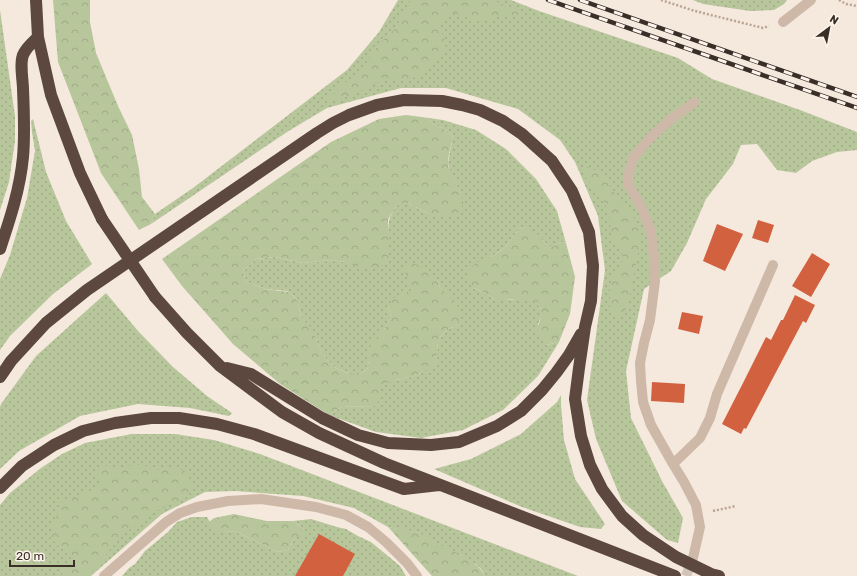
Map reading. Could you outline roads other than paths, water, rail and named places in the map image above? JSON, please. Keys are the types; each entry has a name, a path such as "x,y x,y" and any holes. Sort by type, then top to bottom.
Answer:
{"highway":[{"path":"36,0 38,37 51,95 80,173 102,219 156,297 187,333 220,366 282,412 319,433 384,463 674,576"},
{"path":"0,249 13,210 20,182 23,157 24,122 21,70 23,54 38,37"},
{"path":"0,377 11,361 46,323 87,290 333,122 377,105 404,100 442,101 462,105 480,110 503,121 522,134 552,161 572,192 589,232 593,266 591,301 585,327 575,399 581,436 590,465 602,489 622,516 643,536 676,557 711,574 719,576"},
{"path":"220,366 251,374 322,418 358,435 388,443 438,445 465,440 497,426 521,411 542,390 556,373 569,355 585,327"},
{"path":"0,488 22,466 54,445 83,431 115,423 151,418 179,418 217,424 254,434 404,489 440,485"}],"street":[{"path":"783,22 811,0"},
{"path":"692,558 700,527 696,505 651,426 643,402 640,363 650,320 655,281 654,257 651,232 642,208 629,186 628,172 633,158 650,138 671,119 695,102"},
{"path":"673,464 700,438 710,418 716,394 773,265"},
{"path":"104,576 166,522 180,513 197,507 228,501 261,499 316,507 346,515 368,527 386,542 417,576"}],"tunnel":[{"path":"686,576 693,558"}],"railway":[{"path":"548,0 857,108"},
{"path":"580,0 857,97"}]}
